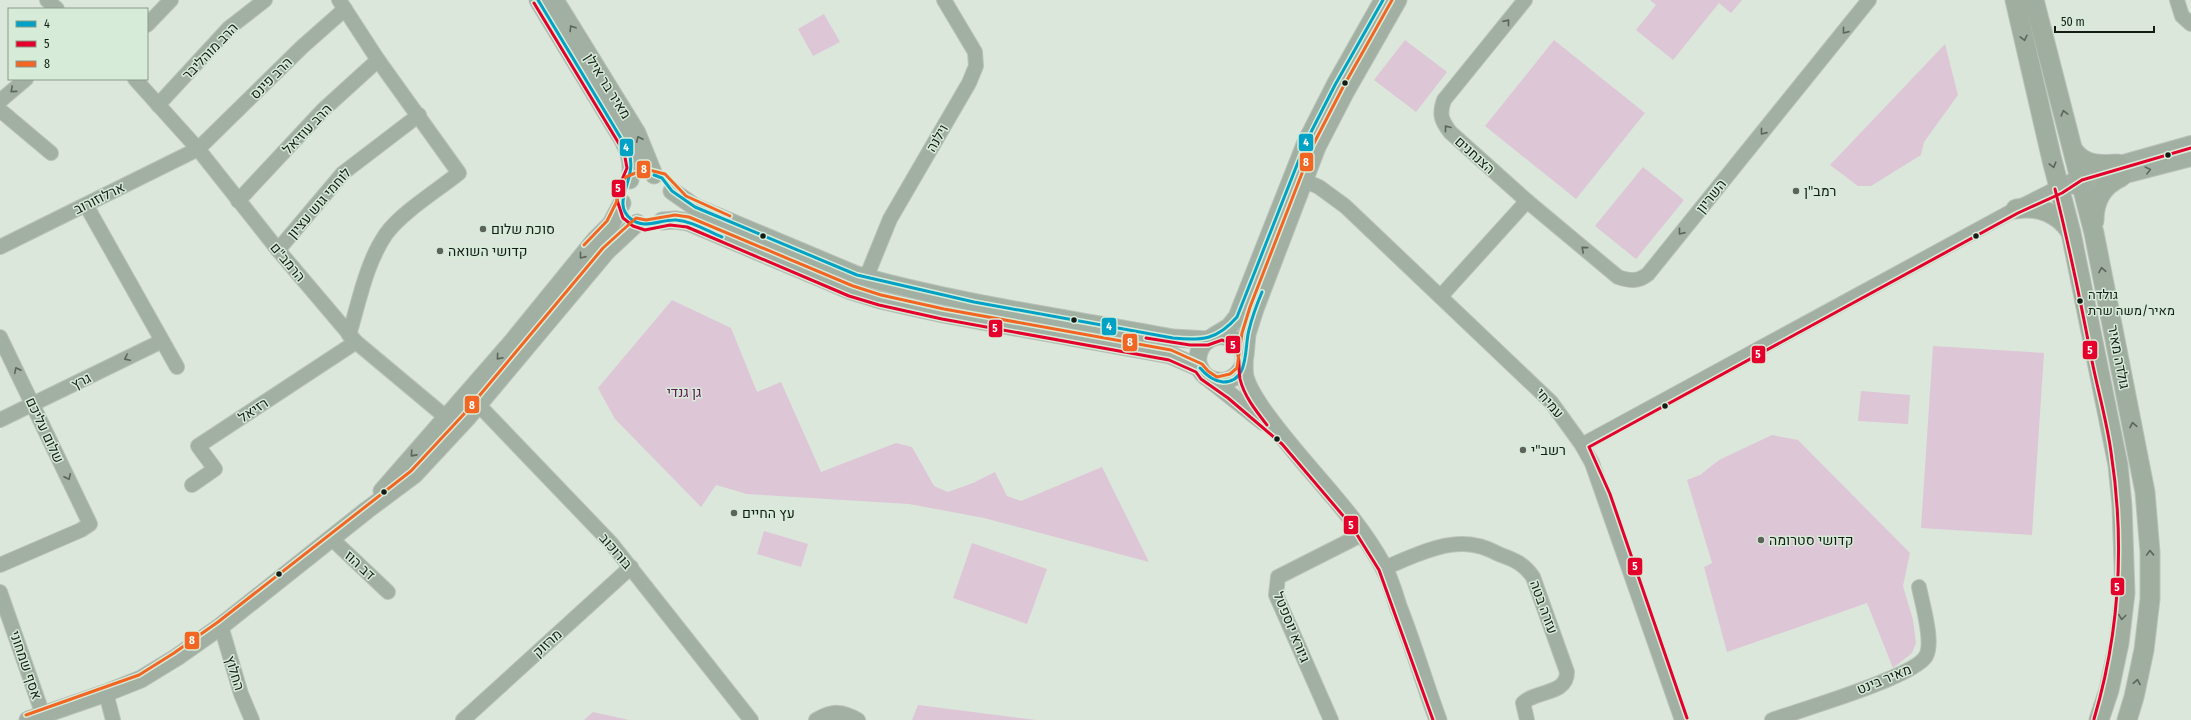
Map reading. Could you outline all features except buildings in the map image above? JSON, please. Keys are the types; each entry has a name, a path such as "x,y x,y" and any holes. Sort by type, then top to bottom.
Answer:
{"main road":[{"name":"גולדה מאיר","path":"2015,0 2071,233 2118,465 2122,506 2125,593 2119,643 2109,690 2099,720"},
{"name":"גולדה מאיר","path":"2034,0 2082,181 2094,233 2139,456 2150,552 2150,599 2144,650 2134,697 2127,720"},
{"path":"2074,151 2082,160 2119,170 2100,193 2095,210 2094,233"},
{"path":"2016,209 2033,208 2050,213 2062,221 2071,233"}],"street":[{"path":"47,0 56,8"},
{"path":"148,24 172,0"},
{"name":"הרב מוהליבר","path":"158,105 229,28 265,0"},
{"name":"מאיר בר אילן","path":"538,0 623,140 631,157 632,168 630,180"},
{"name":"מאיר בר אילן","path":"555,0 637,133 654,175"},
{"name":"וילנה","path":"866,278 890,219 969,83 976,66 975,52 944,0"},
{"path":"1383,0 1332,89 1306,142 1298,177 1247,334 1244,376 1249,390 1286,440 1363,534 1384,568 1435,719"},
{"path":"1286,440 1204,373 1199,352 1210,338 1229,327 1244,304 1298,177 1317,147 1346,91 1398,0"},
{"name":"הצנחנים","path":"1525,0 1444,100 1440,111 1442,122 1450,132 1527,201"},
{"name":"השריון","path":"1527,201 1618,277 1628,280 1641,280 1648,274 1869,0"},
{"path":"2177,0 2182,16 2191,24"},
{"path":"342,5 378,60 419,115 459,173 401,219 387,233 372,261 352,339"},
{"name":"הרב פינס","path":"198,150 302,47 342,5"},
{"name":"הרב עוזיאל","path":"238,200 323,110 378,60"},
{"path":"0,101 25,80"},
{"name":"הרמב\"ם","path":"136,80 198,150 352,339 452,423"},
{"path":"0,110 51,153"},
{"name":"לוחמי גוש עציון","path":"278,250 343,173 419,115"},
{"path":"1582,445 2016,209 2060,188 2119,170 2191,143"},
{"name":"ארלוזורוב","path":"0,247 198,150"},
{"path":"2119,170 2191,159"},
{"path":"654,175 662,178 672,191 694,207 866,278 946,297 1173,338 1230,337 1237,341 1245,360 1241,371 1232,380 1220,382 1170,354 943,314 880,300 851,291 688,222 675,220 662,221 646,225 637,223 627,215 622,204 622,195 630,180 638,176 654,175"},
{"name":"עמיחי","path":"1298,177 1319,187 1344,206 1441,296 1551,402 1582,445 1592,463 1605,496 1682,720"},
{"path":"662,221 672,207 672,191"},
{"path":"1441,296 1527,201"},
{"path":"473,400 595,240 611,224 622,204"},
{"path":"86,205 177,367"},
{"path":"35,718 106,693 140,679 221,626 367,510 414,475 452,423 607,250 637,223"},
{"name":"שלום עליכם","path":"0,337 90,524 81,530 0,565"},
{"name":"רזיאל","path":"192,485 215,469 198,446 352,339"},
{"name":"גרץ","path":"0,420 162,341"},
{"name":"בורוכוב","path":"473,400 611,543 751,720"},
{"name":"גיורא יוספטל","path":"1331,720 1276,595 1276,586 1278,577 1363,534"},
{"name":"דב הוז","path":"332,539 388,592"},
{"name":"עזרה בטה","path":"1384,568 1431,550 1465,544 1485,548 1520,562 1527,568 1533,576 1567,672 1567,680 1562,687 1529,697 1523,703 1527,720"},
{"name":"מרזוק","path":"463,720 630,567"},
{"name":"מאיר בינט","path":"1772,720 1908,672 1918,665 1926,656 1930,644 1919,587"},
{"name":"אסף שמחוני","path":"0,592 35,718"},
{"name":"החלוץ","path":"221,626 241,694 252,720"},
{"path":"106,693 113,720"},
{"path":"816,720 836,713 845,712 858,720"}],"green space":[{"path":"1650,0 1742,0 1731,13 1719,3 1673,60 1636,30 1656,5"},
{"path":"824,14 840,42 813,56 798,29"},
{"path":"1405,40 1447,72 1416,112 1374,80"},
{"path":"1554,40 1645,113 1576,199 1485,126"},
{"path":"1945,44 1958,95 1924,142 1921,155 1871,186 1858,186 1830,165"},
{"path":"1643,167 1684,200 1636,259 1595,226"},
{"name":"גן גנדי","path":"672,300 731,328 757,392 781,382 821,472 896,443 912,447 934,486 948,492 973,483 995,472 1007,496 1021,501 1102,467 1149,562 984,518 909,504 747,494 716,485 701,507 615,419 598,388"},
{"path":"1933,346 2044,353 2032,535 1921,528"},
{"path":"1861,391 1910,395 1908,424 1858,421"},
{"path":"1772,435 1798,440 1910,553 1903,586 1913,620 1916,643 1912,653 1893,668 1867,603 1727,652 1704,567 1712,563 1687,480 1700,475 1719,460"},
{"path":"764,531 808,544 801,567 757,554"},
{"path":"972,543 1047,569 1027,624 953,598"},
{"path":"918,705 1036,720 912,720"},
{"path":"593,712 629,720 584,720"}],"transit line":[{"name":"4","path":"538,0 628,150 631,160 623,205 625,212 631,219 641,224 676,220 694,224 722,237"},
{"name":"4","path":"654,175 662,178 672,191 695,207 857,275 974,302 1173,338 1201,339 1216,335 1230,325 1237,317 1306,142 1335,85 1383,0"},
{"name":"8","path":"26,715 139,675 174,653 218,622 411,471 464,414 603,248 636,218 646,220 675,215 689,217 853,286 881,295 944,309 1171,350 1202,364 1208,371 1217,377 1230,374 1237,368 1242,333 1250,307 1313,145 1342,89 1392,0"},
{"name":"5","path":"534,3 624,152 627,168 618,189 617,200 623,218 633,226 645,230 670,225 687,227 849,296 879,305 942,319 1169,360 1196,372 1201,379 1228,398 1282,444 1351,525 1379,570 1433,720"},
{"name":"5","path":"1687,718 1610,494 1589,447 2018,213 2062,193 2082,180 2191,148"},
{"name":"8","path":"584,245 607,221 617,201 620,185 626,177 645,169 665,174 686,196 730,216"},
{"name":"5","path":"2055,189 2075,275 2107,429 2111,452 2118,520 2118,587 2110,653 2094,719"},
{"name":"4","path":"1200,368 1210,377 1223,382 1232,380 1238,376 1242,370 1246,354 1250,325 1262,292"},
{"name":"5","path":"1146,338 1190,345 1208,345 1222,340 1234,345 1238,353 1240,379 1244,391 1267,425"}],"place":[{"name":"רמב\"ן","path":"1796,191"},
{"name":"סוכת שלום","path":"483,229"},
{"name":"קדושי השואה","path":"440,251"},
{"name":"גולדה מאיר/משה שרת","path":"2080,301"},
{"name":"רשב\"י","path":"1523,450"},
{"name":"עץ החיים","path":"734,513"},
{"name":"קדושי סטרומה","path":"1761,540"}]}
